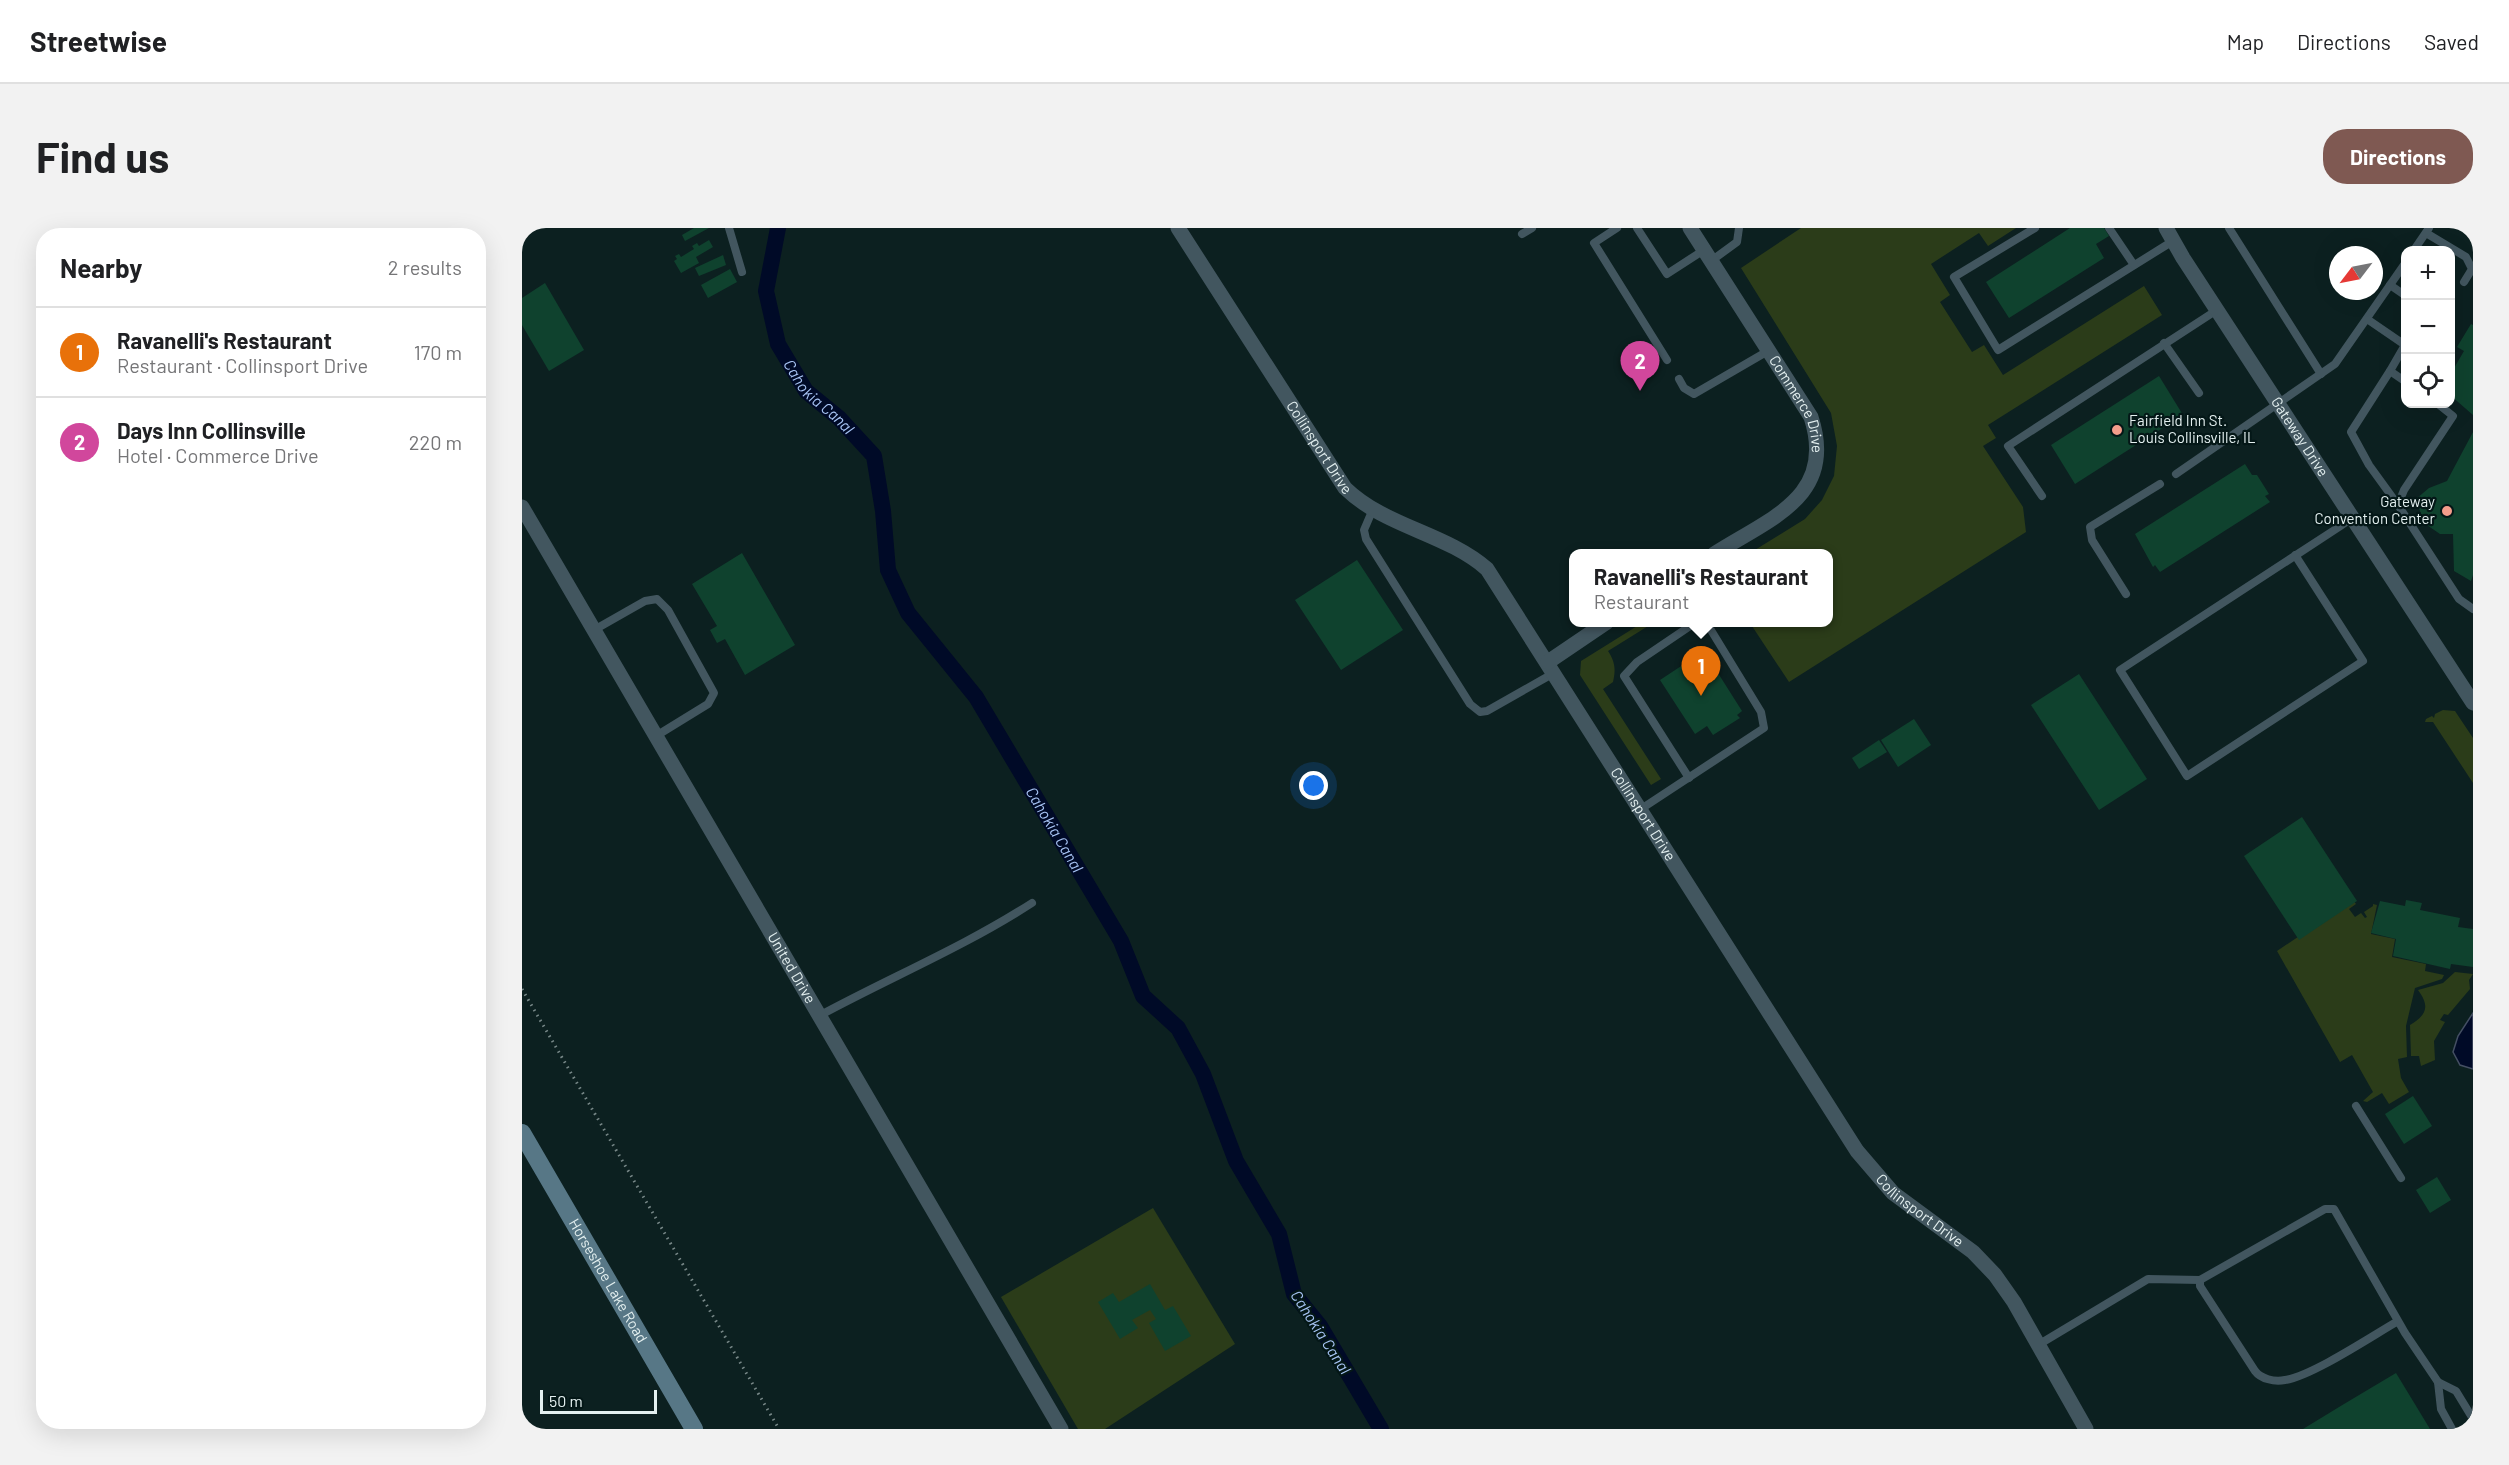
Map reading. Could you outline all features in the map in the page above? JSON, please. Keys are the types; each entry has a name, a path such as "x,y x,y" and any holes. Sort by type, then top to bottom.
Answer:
{"main road":[{"name":"Horseshoe Lake Road","path":"522,1133 694,1429"}],"street":[{"name":"Collinsport Drive","path":"1178,228 1336,476 1356,499 1468,553 1493,577 1857,1151 1893,1193 1973,1252 1995,1275 2086,1429"},
{"name":"Commerce Drive","path":"1690,228 1811,417 1819,449 1816,464 1805,489 1792,504 1722,549"},
{"name":"Gateway Drive","path":"2169,234 2473,704"},
{"name":"United Drive","path":"522,507 1061,1429"},
{"path":"1551,667 1601,627"}],"lane":[{"path":"729,228 742,272"},
{"path":"1522,234 1532,228"},
{"path":"1617,228 1594,243 1667,360"},
{"path":"1637,228 1667,274 1737,242 1739,228"},
{"path":"2035,228 1954,278 1998,350 2134,265 2169,234"},
{"path":"2109,228 2134,265"},
{"path":"2229,228 2321,374"},
{"path":"2417,246 2427,230 2466,257 2472,269 2464,282"},
{"path":"2176,474 2335,364 2401,269"},
{"path":"2390,285 2401,293"},
{"path":"2042,496 2008,446 2217,310"},
{"path":"2367,319 2405,345 2351,432 2369,465 2398,505 2458,599 2473,609"},
{"path":"2164,343 2199,393"},
{"path":"1678,379 1684,388 1694,394 1768,351"},
{"path":"2390,370 2401,378"},
{"path":"2398,505 2404,490 2453,416 2443,408"},
{"path":"2126,594 2092,540 2090,527 2160,484"},
{"path":"1373,509 1364,530 1366,539 1475,708 1480,712 1487,711 1551,667"},
{"path":"2295,555 2363,662 2187,776 2120,670 2295,555 2352,518"},
{"path":"594,630 645,601 657,599 668,610 714,693 708,704 656,736"},
{"path":"1688,627 1637,662 1624,676 1689,778"},
{"path":"1641,809 1764,728 1761,712 1709,627"},
{"path":"819,1016 989,931 1032,903"},
{"path":"2356,1106 2401,1178"},
{"path":"2398,1322 2312,1370 2286,1380 2276,1381 2258,1375 2254,1371 2200,1286 2200,1280 2330,1207 2337,1212 2398,1322 2438,1382 2441,1409 2452,1429"},
{"path":"2038,1345 2148,1279 2200,1280"},
{"path":"2438,1382 2456,1391 2473,1419"}],"path":[{"path":"522,988 779,1429"}],"green space":[{"path":"1801,228 2016,228 1988,246 1979,233 1931,264 1950,295 1940,302 1972,352 1984,345 2003,375 2144,286 2162,315 1988,425 1996,438 1983,446 2023,507 2026,532 1789,682 1753,627 1833,627 1833,549 1756,549 1805,519 1822,500 1834,476 1837,446 1831,413 1741,268"},
{"path":"1636,627 1647,627 1608,651 1614,666 1614,677 1613,682 1603,689 1661,779 1651,785 1580,675 1581,661"},
{"path":"2443,710 2455,711 2473,738 2473,783 2433,722 2425,722 2426,719 2432,716 2434,718 2435,714"},
{"path":"2353,900 2356,904 2349,909 2355,917 2361,913 2365,918 2367,917 2364,912 2373,904 2377,905 2371,934 2395,939 2392,957 2426,964 2425,971 2444,975 2442,979 2415,988 2406,1026 2407,1057 2398,1059 2401,1078 2409,1092 2389,1104 2382,1093 2367,1102 2363,1101 2373,1092 2352,1055 2340,1062 2277,951"},
{"path":"2455,972 2473,974 2469,980 2470,989 2448,1015 2444,1014 2440,1020 2445,1022 2434,1041 2435,1060 2421,1066 2419,1056 2411,1056 2410,1025 2420,1018 2425,1010 2424,1001 2418,990 2443,983"},
{"path":"1153,1208 1235,1344 1105,1429 1078,1429 1001,1297"}],"water":[{"path":"2473,1013 2473,1069 2460,1065 2453,1052 2458,1036"}],"building":[{"path":"694,228 709,228 685,241 682,235"},
{"path":"2070,228 2104,228 2109,236 2096,244 2104,258 2009,318 1986,282"},
{"path":"709,240 713,247 696,257 699,263 681,273 674,261 677,259 675,256 679,254 681,257 694,249 692,246 697,243 699,246"},
{"path":"723,255 726,265 699,276 695,268"},
{"path":"730,269 737,282 708,298 701,285"},
{"path":"545,283 584,350 549,371 522,325 522,298"},
{"path":"2471,324 2473,325 2473,415 2455,399 2455,366 2464,351 2457,347"},
{"name":"Fairfield Inn St. Louis Collinsville, IL","path":"2159,376 2183,415 2075,484 2051,445"},
{"name":"Gateway Convention Center","path":"2473,432 2473,575 2471,581 2454,571 2453,534 2440,534 2424,523 2416,499 2429,488 2447,481"},
{"path":"2245,464 2252,475 2257,475 2269,494 2265,496 2270,502 2160,572 2155,565 2153,567 2135,534"},
{"path":"742,553 795,645 745,675 725,639 717,643 710,630 717,626 692,584"},
{"path":"1357,560 1403,630 1341,670 1295,600"},
{"path":"1704,651 1742,711 1737,715 1740,718 1713,735 1707,726 1695,734 1660,680"},
{"path":"2079,674 2147,779 2099,810 2031,705"},
{"path":"1914,719 1931,745 1898,767 1881,740"},
{"path":"1879,740 1887,752 1859,769 1852,758"},
{"path":"2302,817 2357,901 2299,940 2244,856"},
{"path":"2406,900 2422,903 2420,910 2460,918 2458,927 2473,929 2473,967 2451,964 2450,969 2393,956 2396,939 2371,933 2380,901 2405,906"},
{"path":"2413,1096 2432,1126 2404,1144 2385,1114"},
{"path":"2437,1177 2451,1200 2430,1213 2416,1190"},
{"path":"1150,1284 1165,1310 1173,1306 1191,1336 1165,1351 1149,1323 1156,1319 1150,1310 1132,1320 1138,1328 1120,1339 1098,1302 1113,1293 1119,1302"},
{"path":"2396,1373 2430,1429 2303,1429 2344,1404"}],"waterway":[{"name":"Cahokia Canal","path":"778,228 766,291 778,344 806,391 839,418 874,456 883,511 888,570 908,613 976,697 1121,941 1143,996 1178,1028 1203,1074 1236,1161 1279,1234 1294,1294 1320,1326 1381,1429"}],"place":[{"name":"Days Inn Collinsville","path":"1640,391"},
{"name":"Fairfield Inn St. Louis Collinsville, IL","path":"2117,430"},
{"name":"Gateway Convention Center","path":"2447,511"},
{"name":"Ravanelli's Restaurant","path":"1701,696"}]}
